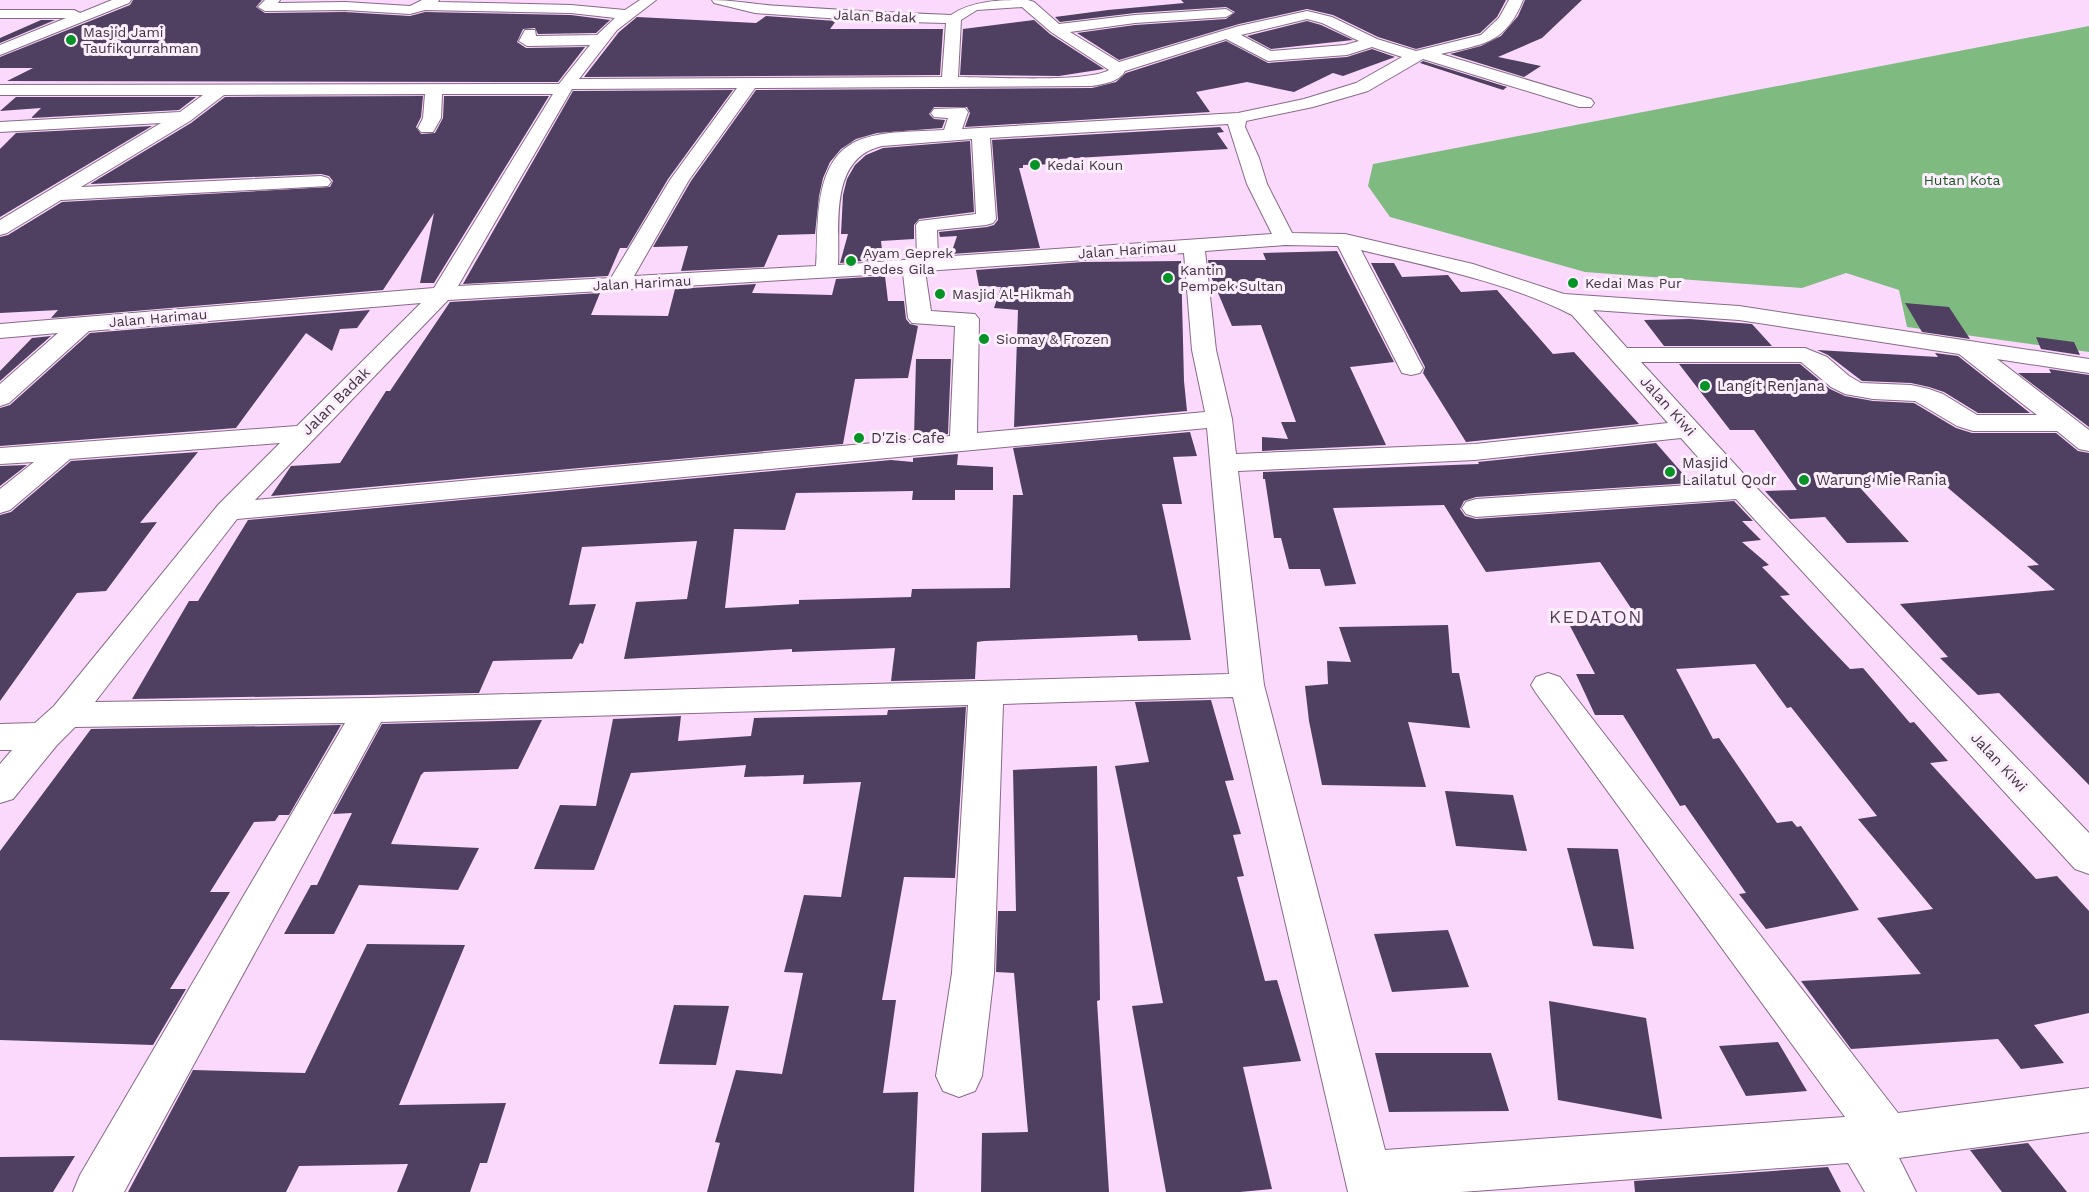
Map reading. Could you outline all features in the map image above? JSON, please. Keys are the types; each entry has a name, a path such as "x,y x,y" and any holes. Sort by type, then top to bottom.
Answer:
{"street":[{"path":"3,48 124,0"},
{"path":"273,0 265,7 339,6 410,10 428,3 571,9 627,15"},
{"name":"Jalan Badak","path":"0,789 55,726 228,511 442,294 566,87 600,40 627,15 649,0"},
{"name":"Jalan Badak","path":"719,0 766,10 870,17 954,19 965,10 975,6 1032,5 1062,12"},
{"path":"1215,0 1237,32 1268,57 1347,50 1372,42"},
{"path":"827,272 832,185 838,169 857,148 882,141 951,135 1238,118 1307,103 1362,87 1421,56 1486,38 1495,32 1512,13 1516,0"},
{"path":"1032,5 1056,29 1117,68 1237,32 1302,15 1312,15 1328,20 1372,42 1585,103"},
{"path":"1288,5 1302,15"},
{"path":"1093,9 1138,7"},
{"path":"1056,29 1135,19 1226,13"},
{"path":"0,14 91,14"},
{"path":"950,82 954,19"},
{"path":"530,33 527,41 600,40"},
{"path":"0,90 218,91 750,83 1075,82 1112,76 1117,72 1117,68"},
{"path":"620,284 662,206 715,125 750,83"},
{"path":"427,128 432,118 434,89"},
{"path":"4,223 184,117 218,91"},
{"path":"940,113 959,112 951,135"},
{"path":"0,127 184,117"},
{"path":"1238,118 1236,127 1250,158 1257,184 1285,239"},
{"path":"963,444 968,319 920,318 921,265 926,225 986,219 981,133"},
{"path":"56,194 321,182"},
{"name":"Jalan Harimau","path":"0,330 442,294 827,272 1285,239"},
{"name":"Jalan Kiwi","path":"1285,239 1345,240 1465,269 1563,301 1580,310 1743,490 2089,858"},
{"path":"1345,240 1410,368"},
{"path":"1194,246 1204,350 1219,419 1247,685 1370,1184 1874,1138 2089,1110"},
{"path":"1563,301 1739,313 2089,366"},
{"path":"0,398 82,324"},
{"path":"1965,347 2089,443"},
{"path":"1622,355 1805,355 1819,360 1844,385 1857,390 1919,393 1936,400 1960,418 1973,423 2064,423"},
{"path":"228,511 1219,419"},
{"path":"1224,463 1475,452 1689,429"},
{"path":"0,456 305,433"},
{"path":"0,504 63,452"},
{"path":"1476,508 1743,490"},
{"path":"0,737 55,726 370,710 1247,685"},
{"path":"1548,685 1874,1138 1892,1192"},
{"path":"959,1076 973,973 986,693"},
{"path":"97,1192 370,710"}],"green space":[{"name":"Hutan Kota","path":"2089,26 2089,352 1907,327 1899,290 1846,273 1802,288 1585,272 1390,217 1368,186 1373,164"}],"building":[{"path":"133,0 262,0 256,7 265,13 345,12 410,16 425,12 571,15 610,20 596,33 538,34 535,28 523,29 517,42 526,48 585,47 558,82 7,81 33,68 0,68 0,57 130,5"},
{"path":"1181,0 1506,0 1497,17 1480,33 1416,49 1378,37 1333,15 1307,9 1239,24 1119,60 1077,33 1135,25 1226,19 1235,12 1226,7 1135,13 1060,22 1055,17 1184,3"},
{"path":"1525,0 1582,0 1542,38 1498,57 1541,66 1524,77 1450,54 1481,46 1501,36 1518,16"},
{"path":"766,16 836,21 830,29 943,29 940,75 584,77 619,32 637,17 756,23"},
{"path":"41,20 55,20 0,43 0,38"},
{"path":"1034,20 1050,34 1104,69 1059,76 960,75 963,29"},
{"path":"1307,21 1353,40 1271,49 1247,36"},
{"path":"1226,41 1268,63 1347,57 1372,49 1395,57 1343,76 1333,73 1294,92 1247,82 1196,92 1210,112 965,127 970,113 967,107 934,107 929,114 934,119 945,120 942,128 877,133 856,139 841,149 830,162 823,178 815,234 778,235 764,267 681,271 688,246 653,247 691,181 756,90 1092,88 1116,82 1126,73"},
{"path":"1423,61 1507,87 1503,90 1420,63"},
{"path":"733,90 668,179 627,248 620,248 608,276 463,284 573,91"},
{"path":"423,96 421,117 416,127 421,134 435,133 443,118 444,96 549,96 434,283 420,283 434,213 383,290 51,318 58,310 0,313 0,237 8,235 62,202 330,187 333,181 329,176 321,174 90,184 191,123 225,97"},
{"path":"16,97 196,97 179,110 31,118 41,108 0,111"},
{"path":"152,126 0,217 0,149 16,133"},
{"path":"1220,127 1224,132 1217,133 1228,149 1059,159 1061,164 1023,165 1023,168 1019,168 1040,248 951,254 957,236 940,237 939,232 987,227 994,225 998,220 992,140"},
{"path":"970,141 974,212 919,219 914,225 914,239 881,241 883,259 840,263 848,234 841,234 843,195 847,179 855,165 866,155 883,148"},
{"path":"1337,251 1394,362 1350,367 1386,445 1262,451 1262,437 1288,439 1281,422 1296,422 1261,325 1232,326 1210,274 1208,260 1266,260 1263,253"},
{"path":"1181,261 1187,411 1014,427 1018,310 994,308 1001,287 979,286 976,270 1083,262"},
{"path":"1371,263 1394,263 1402,277 1448,275 1461,292 1497,290 1553,354 1574,352 1639,424 1466,442 1423,373 1425,367"},
{"path":"885,276 888,301 904,301 906,319 910,324 918,326 908,378 855,379 843,444 271,496 291,466 340,463 386,391 390,391 450,302 600,293 591,315 668,316 675,289 756,284 752,293 832,295 836,279"},
{"path":"1905,303 1949,307 1970,339 1922,332"},
{"path":"370,310 357,328 340,329 332,351 306,333 236,428 0,446 0,408 10,405 90,333"},
{"path":"1690,319 1752,324 1772,346 1664,346 1644,320"},
{"path":"51,336 0,381 0,371 32,338"},
{"path":"2036,337 2074,342 2080,355 2041,349"},
{"path":"1817,350 1938,357 1935,353 1958,356 2030,413 1978,413 1944,392 1929,387 1911,383 1862,381 1828,355"},
{"path":"916,359 951,359 948,434 914,437"},
{"path":"1679,364 1800,364 1830,389 1845,396 1873,401 1914,403 1956,428 1972,433 2056,433 2078,451 2089,453 2089,785 1999,693 1978,695 1940,658 1948,657 1900,604 2055,590 2027,566 2039,565 1941,482 1855,482 1909,542 1847,543 1825,517 1790,519 1765,491 1797,490 1754,430 1730,430"},
{"path":"2049,369 2089,375 2089,427 2018,373 2051,373"},
{"path":"1190,432 1197,456 1173,457 1182,504 1162,504 1191,640 1138,641 1137,635 977,642 975,679 891,681 895,648 792,652 792,649 624,659 636,602 687,599 697,541 582,547 569,605 596,604 583,644 580,643 572,659 493,661 479,693 132,699 189,601 198,601 248,520 891,460 913,462 913,458 958,454 957,465 993,467 993,490 955,490 955,500 912,500 913,491 796,493 785,530 734,529 725,608 799,604 799,600 911,597 912,589 1010,588 1013,495 1023,495 1013,448"},
{"path":"1656,443 1691,483 1476,497 1464,501 1460,509 1465,516 1476,519 1734,501 1753,521 1742,521 1761,540 1742,542 1769,565 1762,567 1790,595 1780,596 1850,669 1863,668 1910,723 1914,722 1948,761 1930,763 2036,879 2057,876 2089,911 2089,1013 2034,1025 2064,1063 2021,1069 1998,1039 1851,1049 1801,981 1921,974 1877,918 1933,909 1858,819 1877,816 1791,707 1787,708 1755,664 1676,669 1713,739 1719,738 1777,823 1792,821 1797,827 1801,826 1859,910 1766,929 1739,894 1746,893 1685,805 1680,806 1623,715 1595,715 1576,674 1595,674 1569,624 1641,623 1600,562 1486,572 1444,505 1333,508 1356,584 1325,586 1320,569 1289,569 1281,538 1274,538 1265,479 1263,479 1263,472 1479,464 1478,462"},
{"path":"198,452 140,523 157,522 106,591 77,593 0,701 0,515 11,512 71,461"},
{"path":"27,465 0,486 0,466"},
{"path":"1448,625 1452,673 1459,673 1470,728 1408,722 1426,787 1322,785 1309,721 1305,686 1328,684 1327,661 1351,662 1339,627"},
{"path":"1211,700 1234,780 1225,781 1241,834 1233,835 1244,876 1237,877 1265,981 1277,980 1301,1061 1243,1067 1272,1189 1240,1192 1166,1192 1132,1006 1163,1003 1115,766 1149,762 1135,702"},
{"path":"966,707 955,878 904,877 882,1000 896,1000 883,1093 918,1092 914,1192 707,1192 720,1143 715,1142 736,1070 782,1074 803,973 784,972 804,895 841,897 861,782 803,784 804,775 744,777 746,765 631,773 594,870 534,869 560,805 596,806 613,719 681,716 678,741 751,736 754,718 887,715 888,710"},
{"path":"542,720 518,769 424,772 421,775 391,844 479,848 458,890 359,885 334,934 284,934 311,885 317,885 352,813 333,814 382,724"},
{"path":"341,725 289,815 279,815 275,821 254,822 210,892 230,892 170,989 186,989 153,1045 0,1040 0,851 91,729"},
{"path":"1097,766 1100,1000 1097,1001 1109,1192 981,1192 982,1133 1028,1132 1014,973 996,972 998,911 1016,911 1013,770"},
{"path":"1445,791 1513,795 1527,851 1456,846"},
{"path":"1567,848 1618,849 1634,949 1593,946"},
{"path":"1448,930 1469,987 1392,992 1374,934"},
{"path":"367,944 465,945 399,1105 506,1103 487,1163 480,1163 470,1192 397,1192 408,1164 299,1166 286,1192 128,1192 193,1070 305,1073"},
{"path":"1549,1001 1646,1018 1662,1119 1558,1100"},
{"path":"674,1005 729,1006 716,1065 659,1064"},
{"path":"1778,1042 1807,1091 1746,1096 1719,1046"},
{"path":"1375,1053 1491,1053 1509,1111 1389,1112"},
{"path":"2028,1143 2067,1192 2002,1192 1970,1150"},
{"path":"75,1156 53,1192 0,1192 0,1157"},
{"path":"1828,1167 1841,1192 1635,1192 1634,1181"}],"place":[{"name":"Masjid Jami Taufikqurrahman","path":"71,40"},
{"name":"Kedai Koun","path":"1035,165"},
{"name":"Ayam Geprek Pedes Gila","path":"851,261"},
{"name":"Kantin Pempek Sultan","path":"1168,278"},
{"name":"Kedai Mas Pur","path":"1573,283"},
{"name":"Masjid Al-Hikmah","path":"940,294"},
{"name":"Siomay & Frozen","path":"984,339"},
{"name":"Langit Renjana","path":"1705,386"},
{"name":"D'Zis Cafe","path":"859,438"},
{"name":"Masjid Lailatul Qodr","path":"1670,472"},
{"name":"Warung Mie Rania","path":"1804,480"}],"district":[{"name":"KEDATON","path":"1596,616"}]}
